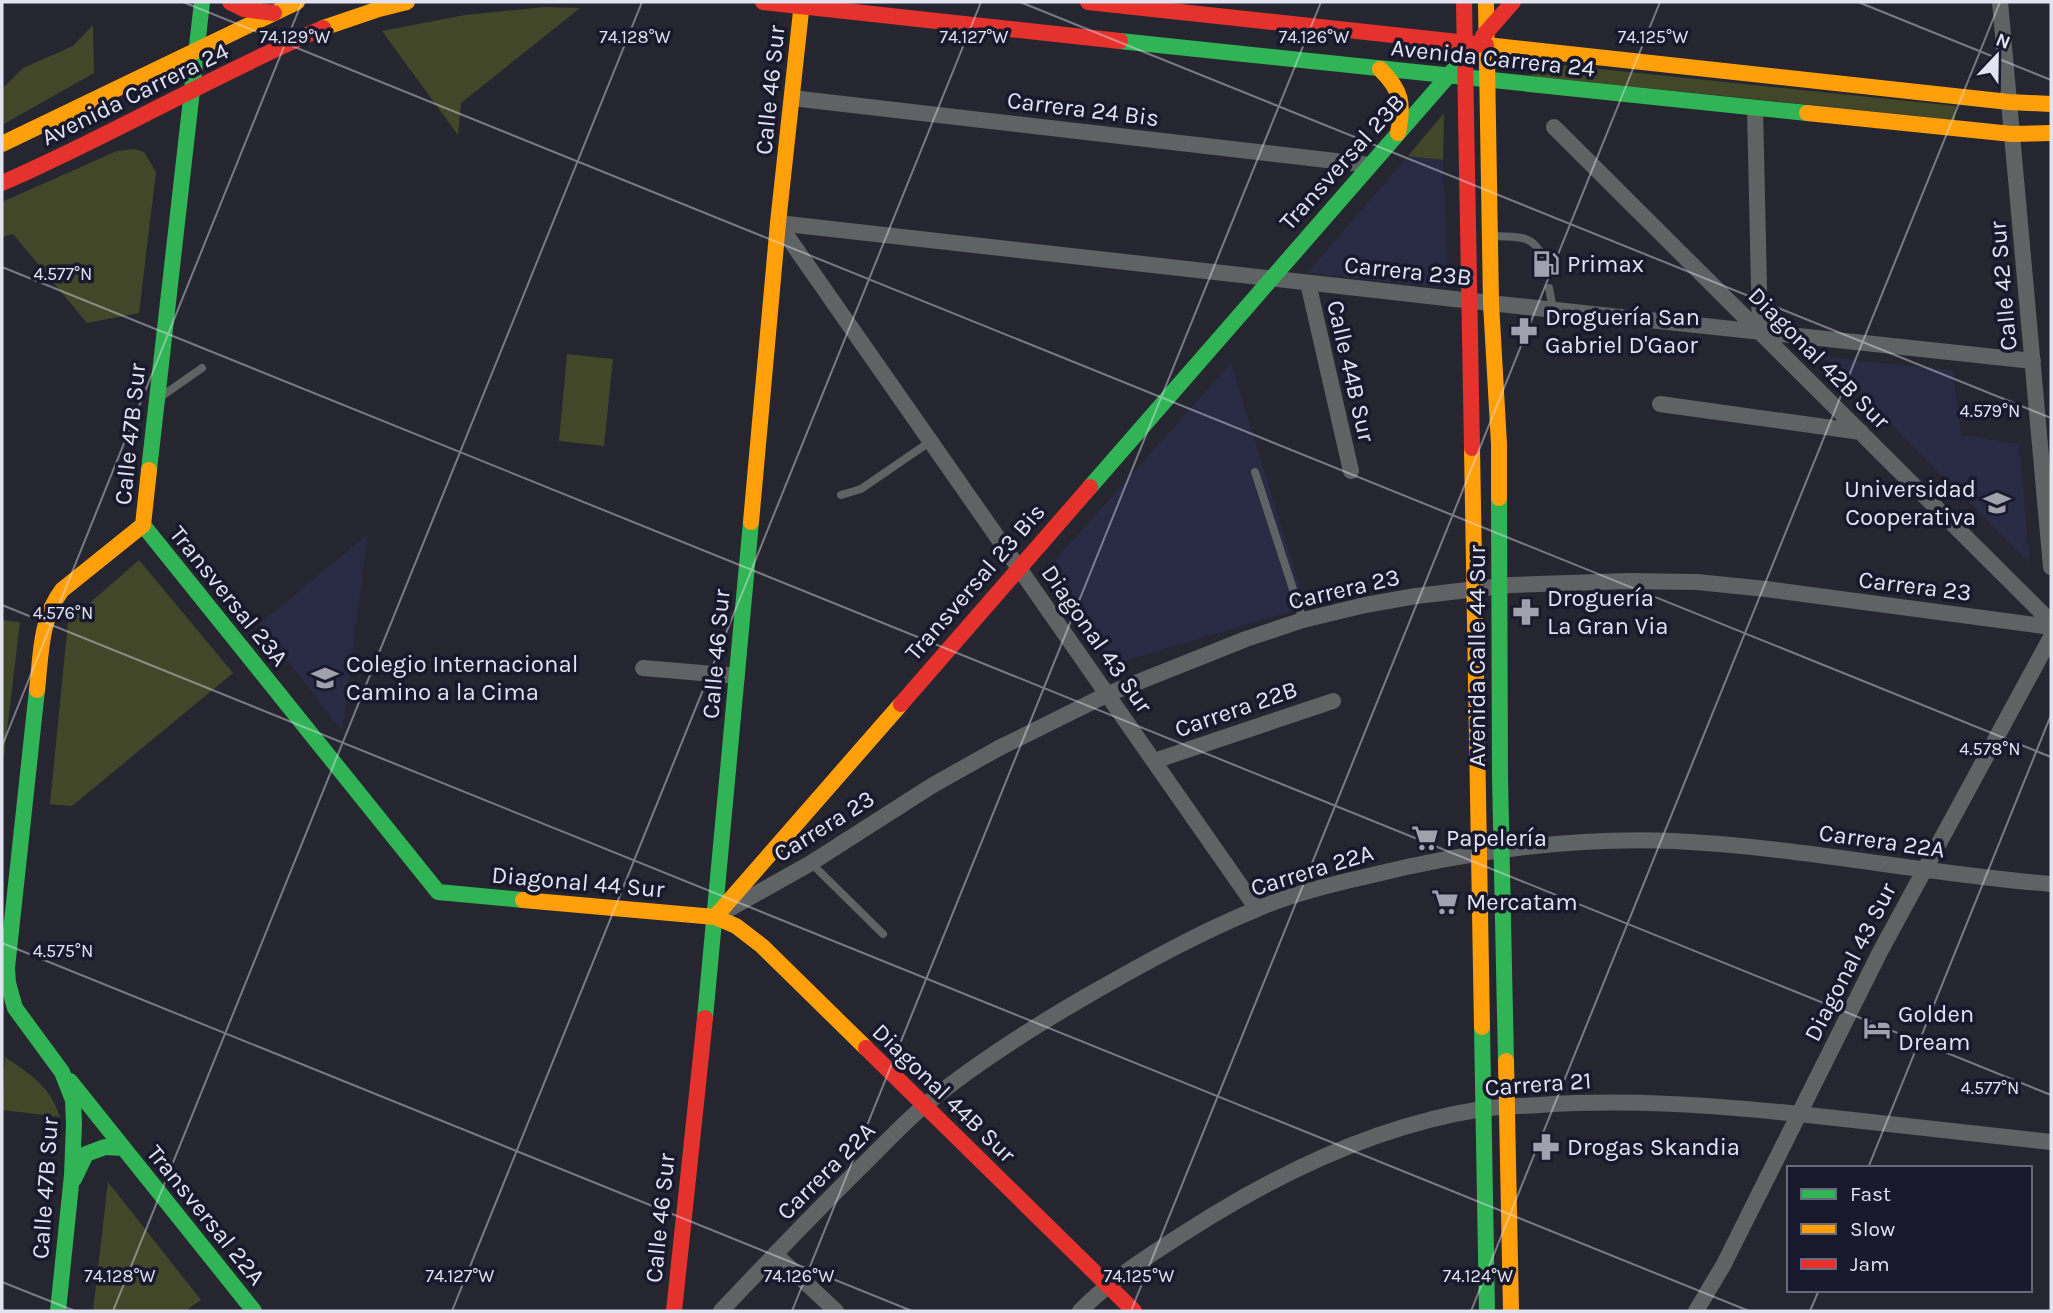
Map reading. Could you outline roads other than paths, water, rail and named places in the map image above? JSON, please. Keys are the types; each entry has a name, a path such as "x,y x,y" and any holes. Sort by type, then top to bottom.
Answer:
{"main road":[{"name":"Calle 47B Sur","path":"58,1311 72,1184 73,1105 71,1091 61,1070 15,1012 6,982 8,950 45,622 52,603 62,590 143,525 202,2"},
{"path":"230,2 243,9 274,13"},
{"name":"Avenida Carrera 24","path":"2,145 297,2"},
{"name":"Avenida Carrera 24","path":"2,183 77,149 313,32 356,15 407,2"},
{"name":"Avenida Carrera 24","path":"763,2 802,4 1466,79 2012,134 2051,134"},
{"name":"Avenida Carrera 24","path":"1088,2 1117,3 2009,102 2051,104"},
{"name":"Avenida Calle 44 Sur","path":"1464,2 1488,81 1491,303 1499,444 1501,852 1511,1311"},
{"name":"Avenida Calle 44 Sur","path":"1486,2 1466,79 1487,1311"},
{"name":"Transversal 23B","path":"1270,278 1513,2"},
{"name":"Calle 46 Sur","path":"674,1311 715,917 778,223 802,4"},
{"path":"1380,69 1400,93 1403,104 1398,132"},
{"name":"Transversal 23 Bis","path":"715,917 1270,278"},
{"name":"Transversal 23A","path":"143,525 438,892"},
{"name":"Diagonal 44 Sur","path":"438,892 715,917"},
{"name":"Diagonal 44B Sur","path":"715,917 736,926 762,946 1134,1311"},
{"name":"Transversal 22A","path":"61,1070 254,1311"},
{"name":"Transversal 22A","path":"72,1184 86,1154 105,1147 123,1147"}],"street":[{"name":"Calle 42 Sur","path":"2000,2 2051,567"},
{"name":"Carrera 24 Bis","path":"792,98 1370,165"},
{"path":"1755,108 1760,332"},
{"name":"Diagonal 42B Sur","path":"1554,127 2051,624"},
{"name":"Carrera 23B","path":"778,223 2033,361"},
{"name":"Diagonal 43 Sur","path":"778,223 1257,909"},
{"name":"Calle 44B Sur","path":"1308,283 1351,471"},
{"path":"1660,404 1861,432"},
{"name":"Carrera 23","path":"715,917 811,863 933,785 999,748 1108,694 1246,639 1303,620 1391,600 1499,586 1628,581 1697,582 2051,624"},
{"name":"Diagonal 43 Sur","path":"1696,1311 1724,1264 1923,870 2051,637"},
{"path":"643,668 737,676"},
{"name":"Carrera 22B","path":"1154,761 1333,701"},
{"name":"Carrera 22A","path":"721,1311 924,1105 986,1059 1062,1010 1160,955 1257,909 1337,883 1405,867 1501,852 1582,843 1677,841 2051,884"},
{"name":"Carrera 21","path":"1080,1311 1108,1286 1174,1239 1237,1200 1295,1170 1377,1136 1483,1109 1575,1102 1643,1102 1734,1107 2051,1142"},
{"path":"775,1254 836,1311"}],"lane":[{"path":"1490,235 1524,237 1534,242 1545,261"},
{"path":"1549,288 1553,310"},
{"path":"157,399 202,368"},
{"path":"841,495 861,489 930,441"},
{"path":"1255,472 1303,620"},
{"path":"811,863 883,934"}],"place":[{"name":"Primax","path":"1546,264"},
{"name":"Droguería San Gabriel D'Gaor","path":"1524,331"},
{"name":"Universidad Cooperativa","path":"1997,503"},
{"name":"Droguería La Gran Via","path":"1526,612"},
{"name":"Colegio Internacional Camino a la Cima","path":"325,678"},
{"name":"Papelería","path":"1425,838"},
{"name":"Mercatam","path":"1445,902"},
{"name":"Golden Dream","path":"1877,1028"},
{"name":"Drogas Skandia","path":"1546,1147"}]}
